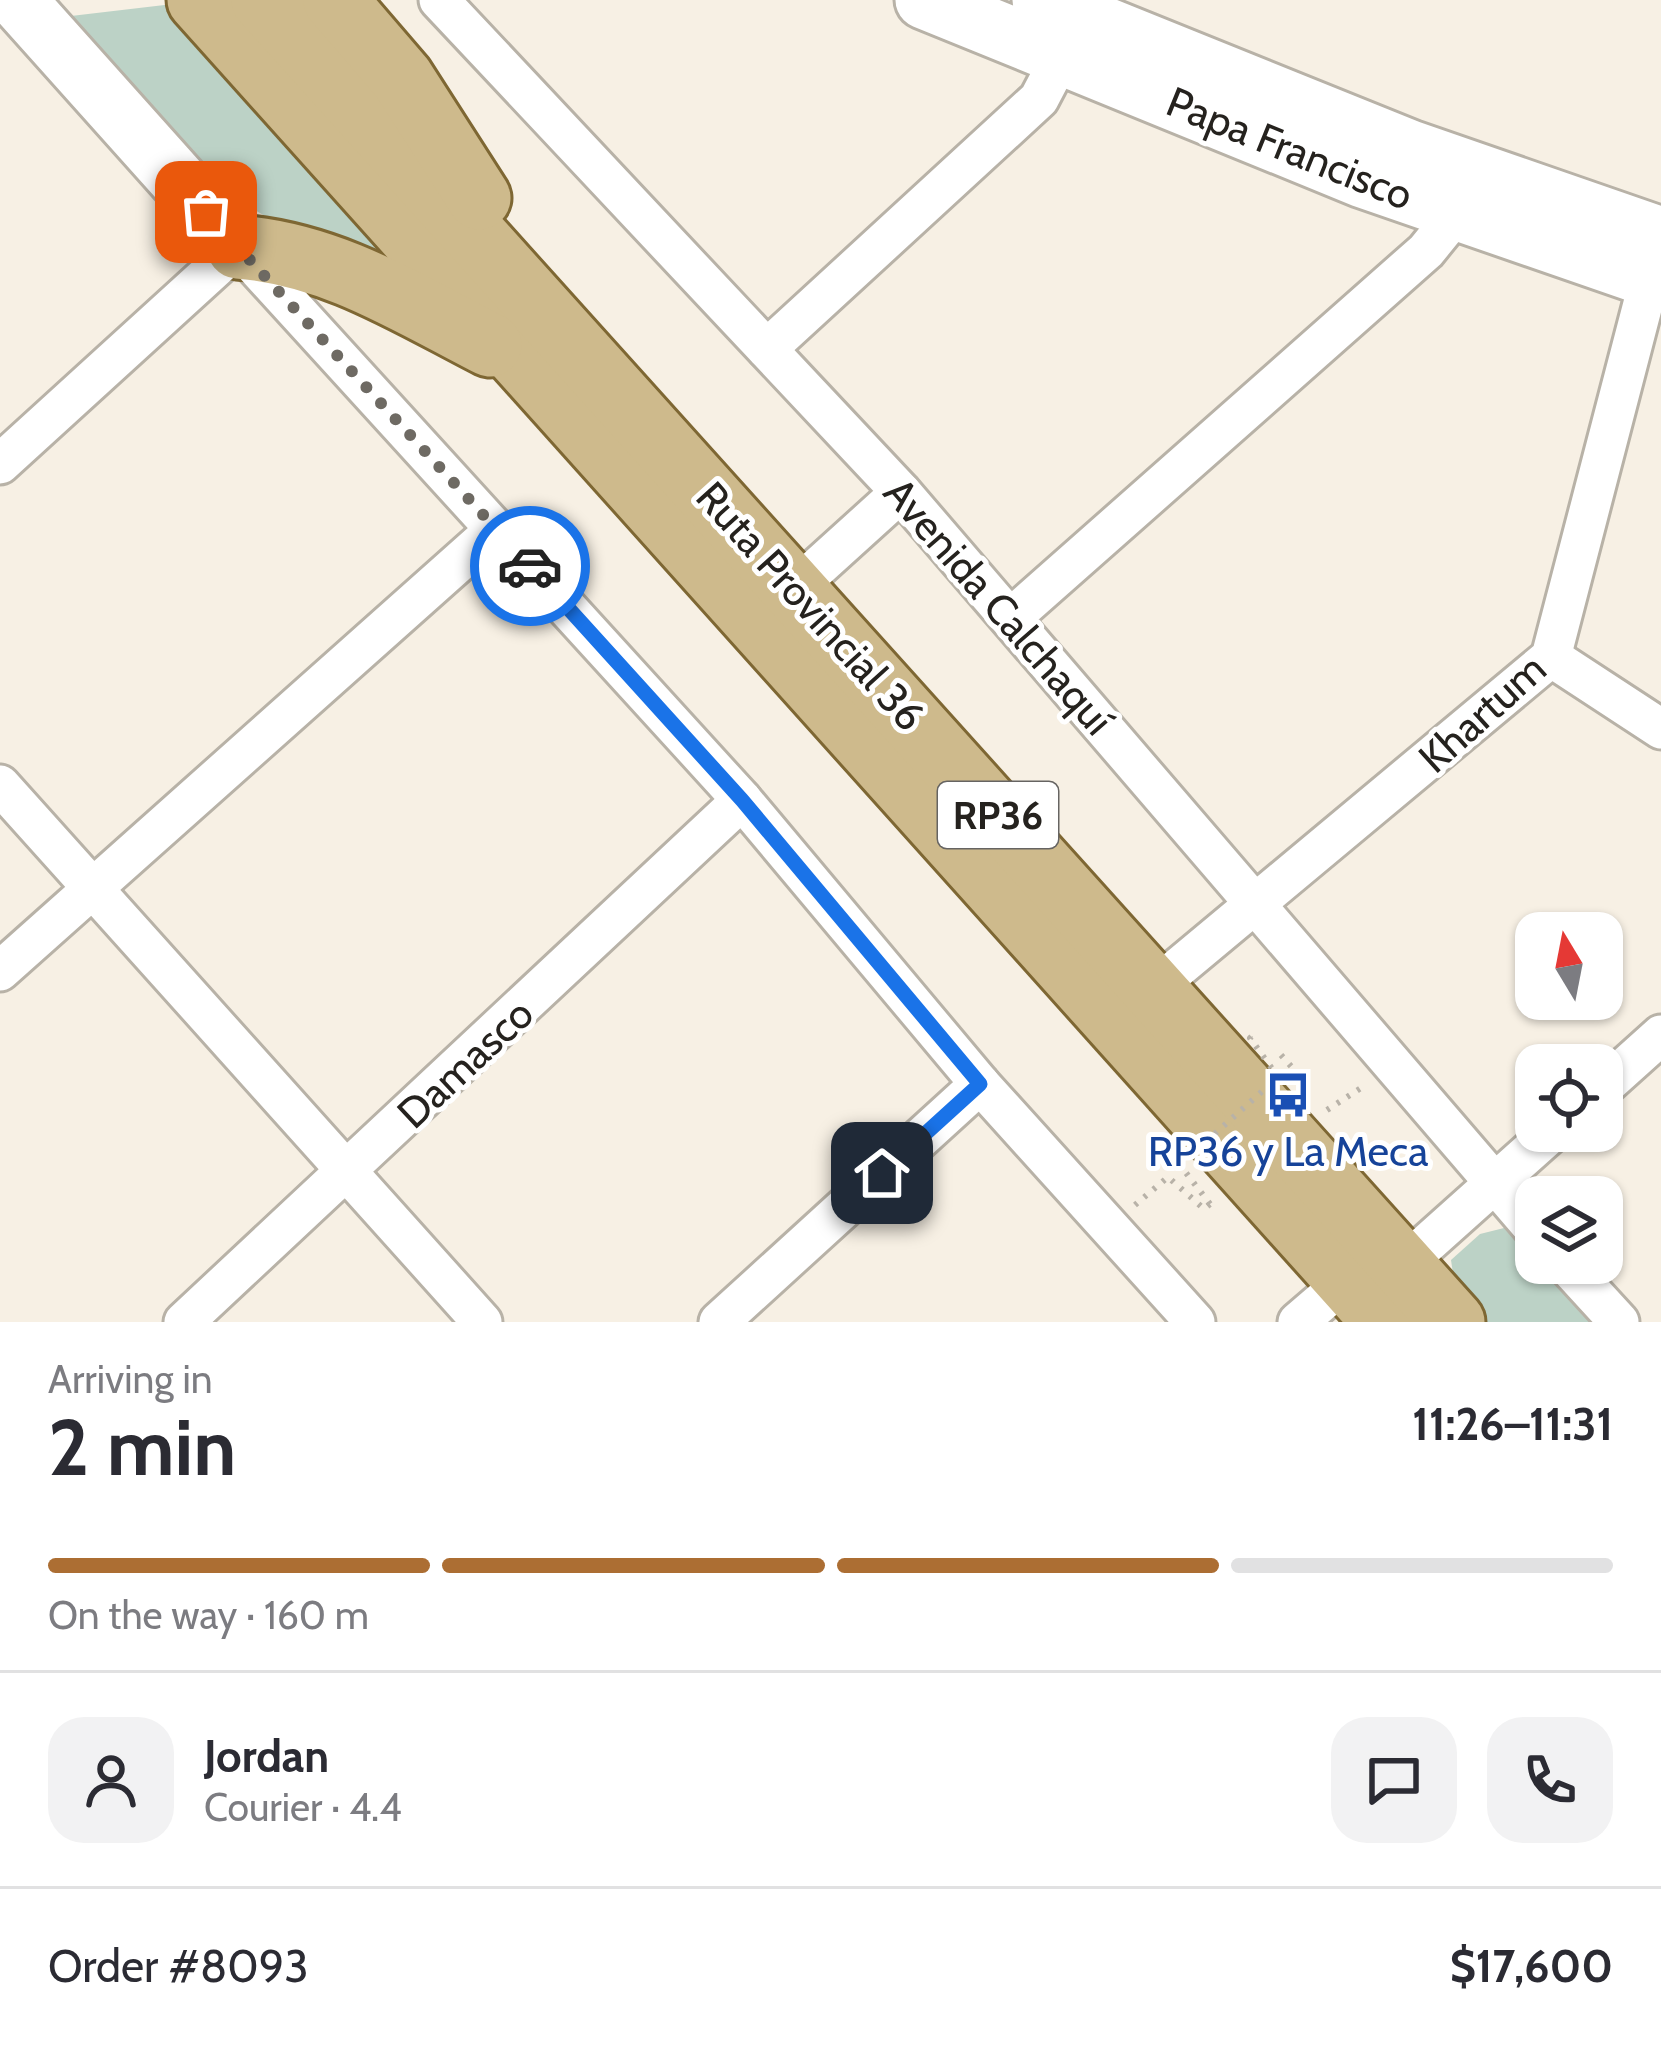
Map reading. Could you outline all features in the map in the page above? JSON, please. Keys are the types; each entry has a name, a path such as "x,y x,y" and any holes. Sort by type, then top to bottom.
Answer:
{"main road":[{"path":"16,0 238,247 286,250 328,262 530,334"},
{"name":"Ruta Provincial 36","path":"199,0 530,334 795,588 1154,988 1378,1290"},
{"name":"Ruta Provincial 36","path":"263,0 530,334 1378,1290 1453,1322"},
{"path":"334,0 436,126 530,334"},
{"name":"Papa Francisco","path":"924,0 1068,22 1410,148 1658,254"},
{"name":"Papa Francisco","path":"1068,22 1456,214 1658,254"}],"street":[{"name":"Avenida Calchaquí","path":"440,0 902,492 1515,1208"},
{"path":"767,349 1039,99 1068,22"},
{"path":"1011,618 1426,251 1456,214"},
{"path":"0,464 238,247 742,800 980,1084 1195,1322"},
{"name":"Khartum","path":"1154,988 1551,657 1658,254"},
{"path":"795,588 902,492"},
{"path":"0,971 496,529"},
{"path":"1551,657 1661,729"},
{"path":"0,784 482,1322"},
{"name":"Damasco","path":"184,1322 742,800"},
{"path":"1623,1069 1661,1035"},
{"path":"719,1322 980,1084"},
{"path":"1298,1322 1378,1290 1530,1152"},
{"path":"1584,1284 1618,1322"}],"path":[{"path":"1109,1227 1168,1178 1204,1209 1210,1204 1180,1165 1278,1077 1250,1038 1256,1032 1294,1066 1328,1112 1392,1064"}],"green space":[{"path":"173,4 415,277 275,222 216,187 71,16"},
{"path":"1508,1227 1515,1235 1515,1284 1558,1284 1591,1322 1472,1322 1458,1307 1451,1260 1480,1234"}],"way so far":[{"path":"206,212 530,566"}],"place":[{"name":"RP36 y La Meca","path":"1288,1095"}],"route":[{"path":"530,566 742,800 980,1084 882,1173"}]}
